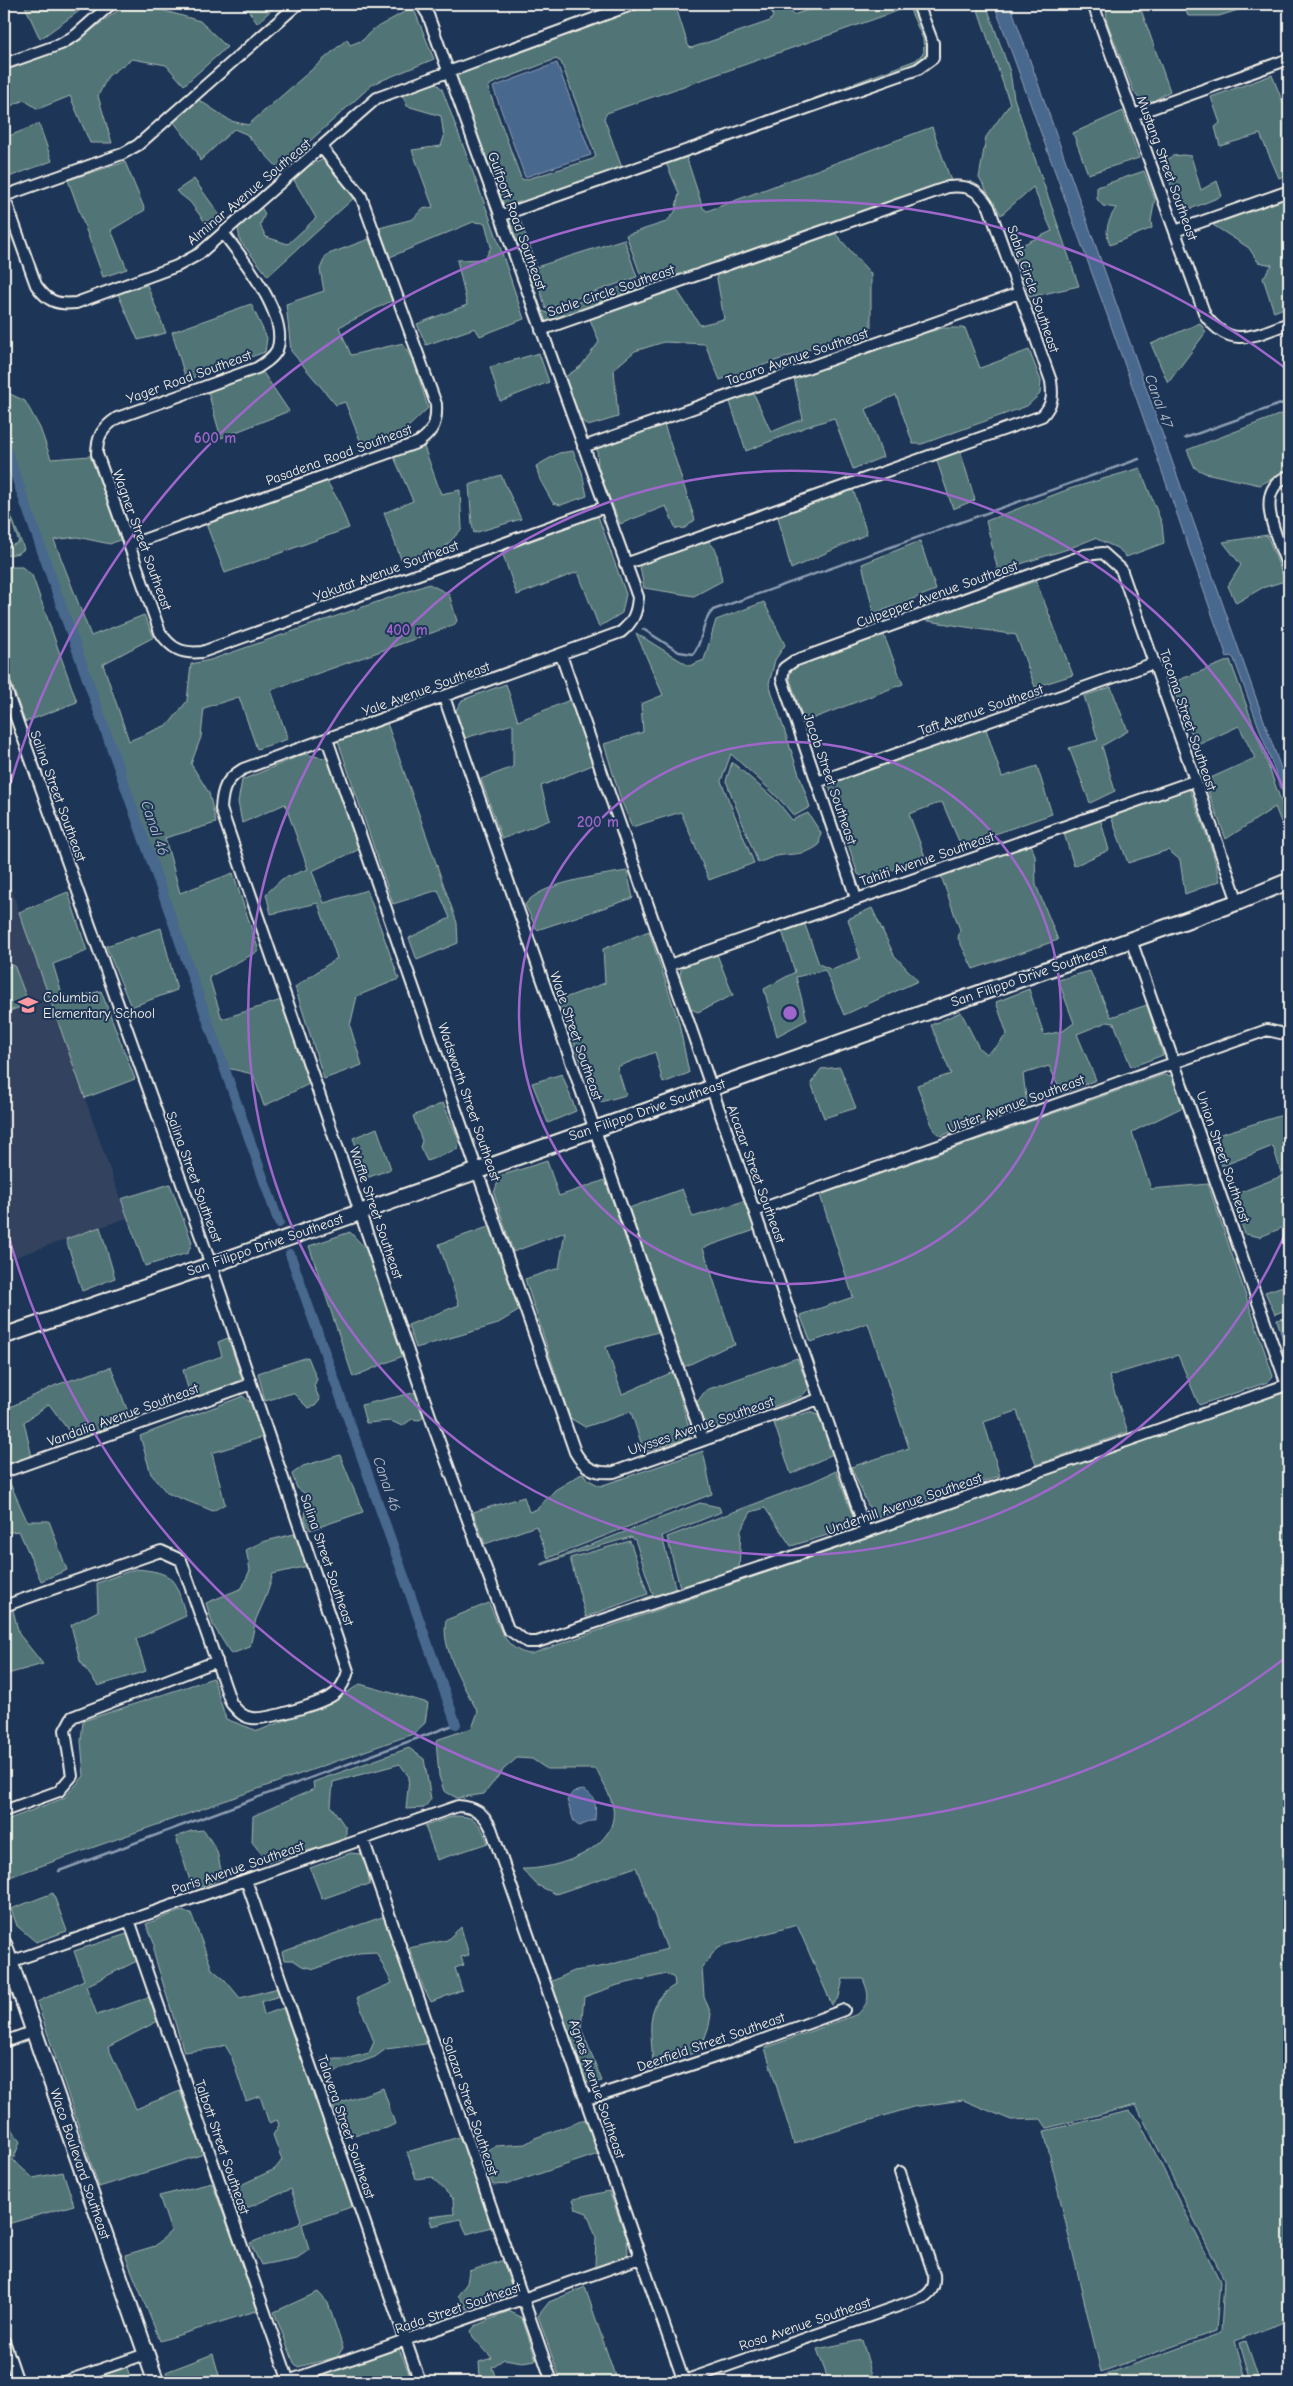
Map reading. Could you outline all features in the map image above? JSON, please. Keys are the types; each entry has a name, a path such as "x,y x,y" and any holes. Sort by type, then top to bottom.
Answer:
{"street":[{"path":"4,64 61,44 76,35 111,4"},
{"path":"4,196 122,154 138,145 298,4"},
{"name":"Gulfport Road Southeast","path":"421,4 428,15 449,71 638,597 638,610 634,619"},
{"name":"Alminar Avenue Southeast","path":"4,196 36,285 45,297 52,301 61,304 76,303 177,266 199,254 377,98 634,4"},
{"path":"500,216 918,69 933,58 933,44 918,4"},
{"name":"Mustang Street Southeast","path":"1093,4 1205,316 1215,328 1225,335 1240,338 1289,323"},
{"path":"1134,115 1289,59"},
{"name":"Pasadena Road Southeast","path":"129,545 419,442 429,435 434,428 437,417 436,404 361,196 322,148"},
{"name":"Sable Circle Southeast","path":"541,330 948,187 961,185 977,192 989,206 1051,381 1053,396 1050,407 1042,416 625,564"},
{"path":"1175,231 1289,191"},
{"name":"Yager Road Southeast","path":"100,434 116,418 257,368 269,360 276,351 278,341 276,324 270,304 258,278 224,234"},
{"name":"Tacaro Avenue Southeast","path":"583,447 1019,293"},
{"name":"Wagner Street Southeast","path":"100,434 97,454 129,545 160,632 168,644 176,650"},
{"path":"1289,476 1280,479 1270,494 1269,515 1289,570"},
{"name":"Yakutat Avenue Southeast","path":"176,650 188,653 202,652 605,507"},
{"name":"Tacoma Street Southeast","path":"1103,553 1121,569 1238,902"},
{"name":"Culpepper Avenue Southeast","path":"784,668 794,660 1076,558 1103,553"},
{"name":"Yale Avenue Southeast","path":"226,783 232,775 243,769 622,632 634,619"},
{"name":"Alcazar Street Southeast","path":"561,655 866,1532"},
{"name":"Taft Avenue Southeast","path":"817,782 1154,664"},
{"name":"Jacob Street Southeast","path":"784,668 782,679 856,898"},
{"name":"Salina Street Southeast","path":"4,684 211,1265 346,1658 348,1671 345,1682 329,1698 265,1719 251,1718 240,1714 231,1703 217,1661"},
{"name":"Wade Street Southeast","path":"444,697 703,1440"},
{"name":"Wadsworth Street Southeast","path":"327,738 575,1452 581,1462 590,1470"},
{"name":"Tahiti Avenue Southeast","path":"669,965 1194,781"},
{"name":"Waffle Street Southeast","path":"226,783 221,809 436,1433 508,1629 527,1642"},
{"name":"San Filippo Drive Southeast","path":"4,1336 211,1265 1131,940 1238,902 1289,881"},
{"name":"Union Street Southeast","path":"1131,940 1288,1384"},
{"name":"Ulster Avenue Southeast","path":"755,1211 1267,1030 1288,1033"},
{"name":"Vandalia Avenue Southeast","path":"4,1472 251,1384"},
{"name":"Underhill Avenue Southeast","path":"527,1642 537,1642 866,1532 1288,1384"},
{"name":"Ulysses Avenue Southeast","path":"590,1470 602,1473 614,1472 819,1399"},
{"path":"4,1606 161,1551 181,1560 217,1661 72,1717 65,1730 72,1776 59,1791 4,1811"},
{"name":"Paris Avenue Southeast","path":"10,1962 458,1806 477,1809"},
{"name":"Agnes Avenue Southeast","path":"477,1809 486,1818 491,1828 684,2382"},
{"name":"Salazar Street Southeast","path":"363,1839 552,2382"},
{"name":"Talavera Street Southeast","path":"246,1880 420,2382"},
{"name":"Talbott Street Southeast","path":"129,1920 287,2382"},
{"name":"Waco Boulevard Southeast","path":"4,1945 156,2382"},
{"name":"Deerfield Street Southeast","path":"587,2100 844,2010"},
{"path":"4,2042 34,2031"},
{"name":"Rosa Avenue Southeast","path":"684,2382 924,2297 933,2290 934,2275 900,2172"},
{"name":"Rada Street Southeast","path":"287,2382 640,2258"},
{"path":"4,2341 18,2382"},
{"path":"64,2382 146,2354"}],"shaded area":[{"path":"994,4 1010,4 1289,791 1289,810 1234,659 1231,656 1227,657 1109,320"},
{"path":"557,63 591,155 525,177 493,87"},
{"name":"Columbia Elementary School","path":"4,868 127,1218 4,1261"},
{"path":"583,1790 591,1795 595,1802 595,1820 579,1826 574,1822 567,1800 573,1792"}],"green space":[{"path":"24,4 89,4 40,39"},
{"path":"244,4 278,4 257,23"},
{"path":"648,4 675,4 688,45 691,48 770,21 773,16 769,4 787,4 793,15 826,4 912,4 928,45 928,56 916,65 725,132 916,60 924,52 923,39 910,10 906,8 607,113 604,118 622,168 503,210 455,74","holes":["556,59 561,62 596,156 593,159 524,180 521,178 488,88 491,84"]},
{"path":"976,4 986,4 1010,72 1014,98 1079,286 1030,297 1013,249 1052,231 1033,187 1001,215 979,178 986,137 1010,104"},
{"path":"1139,4 1170,91 1150,103 1140,100 1134,92 1107,22 1106,5"},
{"path":"1184,4 1251,4 1251,6 1219,16 1188,16"},
{"path":"144,5 200,21 227,47 184,85 166,65 132,59 108,76 98,96 112,143 90,143 70,96 38,109 24,100 4,109 4,71 72,45 122,7"},
{"path":"413,7 434,59 373,84 279,169 246,134 234,129 200,161 197,152 173,121 199,100 231,121 248,125 347,39 350,45 363,40 372,30"},
{"path":"1272,75 1289,118 1289,174 1279,178 1260,134 1220,146 1215,127 1220,123 1211,97"},
{"path":"436,83 442,89 495,232 524,319 480,336 475,328 426,345 417,324 467,305 457,260 485,259 491,247 485,223 473,222 390,257 379,228 413,219 422,209 433,207 412,150 441,146 444,137 441,116 407,106 401,92"},
{"path":"1123,111 1139,158 1088,174 1073,133"},
{"path":"39,124 52,161 9,177 4,165 4,138"},
{"path":"932,127 951,181 545,323 506,219 518,215 536,263 530,266 529,270 542,311 548,313 640,280 641,276 626,235 666,222 675,212 679,193 666,163 686,156 703,208 707,211"},
{"path":"1172,156 1191,156 1201,190 1217,181 1222,196 1188,210 1179,208 1163,163"},
{"path":"324,159 355,197 268,276 240,241 238,228 261,207 265,214 260,225 266,237 288,244 316,218 294,180 309,166"},
{"path":"125,162 145,210 111,230 127,269 103,277 68,180"},
{"path":"1144,171 1155,199 1151,221 1152,228 1110,245 1107,235 1108,226 1116,208 1103,206 1097,199 1097,187"},
{"path":"194,179 219,214 208,226 190,202 176,191"},
{"path":"1289,197 1289,306 1274,312 1263,278 1272,265 1258,262 1249,248 1213,225"},
{"path":"834,232 871,274 871,328 720,380 705,344 664,342 635,351 614,369 618,417 588,426 580,419 565,377 581,366 599,342 589,317 675,287 700,325 724,319 716,273"},
{"path":"369,239 393,300 339,327 351,355 403,343 415,365 428,408 401,434 363,448 345,402 336,405 291,351 286,304 324,291 320,269 326,255"},
{"path":"624,239 637,277 546,309 533,268"},
{"path":"147,285 166,333 138,340 118,294"},
{"path":"251,304 267,338 265,352 186,380 172,332"},
{"path":"1200,323 1206,332 1168,383 1151,344"},
{"path":"943,328 965,328 980,368 1029,350 1041,381 1040,394 1027,406 922,444 913,444 896,395 866,409 883,457 853,469 834,418 746,451 729,399 754,394 771,432 803,419 794,378 879,346"},
{"path":"539,353 549,382 500,401 490,367"},
{"path":"262,371 289,411 221,438 208,392"},
{"path":"4,383 6,392 25,401 40,428 51,459 90,456 122,539 110,544 77,537 54,540 91,636 144,615 154,637 103,664 129,741 169,724 187,701 191,664 210,660 429,584 449,594 457,621 454,625 271,690 288,739 257,749 239,697 204,708 201,737 191,764 209,793 216,823 165,838 180,893 233,873 259,951 209,977 222,1019 281,1000 309,1084 264,1106 253,1074 227,1068 4,434"},
{"path":"1289,411 1289,470 1260,485 1205,473 1195,468 1187,450"},
{"path":"664,424 695,520 685,528 676,529 666,506 620,524 598,469 597,448"},
{"path":"423,444 441,494 460,490 462,529 442,550 401,559 384,513 413,501 394,457"},
{"path":"960,450 975,500 953,509 936,458"},
{"path":"573,451 582,472 587,496 561,505 553,503 540,480 536,466 559,453"},
{"path":"1140,468 1162,524 1164,543 1126,557 1119,549 1095,538 1068,549 998,571 986,521 1069,489"},
{"path":"501,475 521,519 474,533 469,485"},
{"path":"326,480 338,500 349,528 225,573 206,524"},
{"path":"853,489 867,534 791,569 778,517"},
{"path":"4,498 24,549 19,553 4,556 4,549 19,542 12,523 4,526"},
{"path":"598,516 626,594 622,613 599,627 578,572 517,595 502,552"},
{"path":"1267,535 1285,581 1262,588 1236,603 1228,586 1241,565 1223,542"},
{"path":"706,538 716,550 722,581 694,596 644,588 639,562"},
{"path":"920,541 936,590 874,614 862,564"},
{"path":"4,567 22,567 32,575 77,702 25,722 4,662"},
{"path":"1036,581 1073,675 1035,687 1016,635 922,620"},
{"path":"764,602 785,645 775,660 769,684 810,807 794,816 772,792 731,754 721,781 754,863 709,880 681,812 632,827 621,800 604,744 643,732 641,704 663,695 636,633 689,666 704,660 716,620"},
{"path":"883,633 903,684 804,722 789,676 794,666"},
{"path":"1230,660 1289,823 1289,842 1275,807 1226,839 1204,781 1255,758 1239,726 1200,744 1191,732 1171,683"},
{"path":"506,684 518,721 570,700 595,764 541,786 550,820 502,839 481,779 513,767 513,724 465,738 456,710 462,700"},
{"path":"1111,687 1128,731 1102,746 1115,791 1090,803 1069,748 1098,740 1084,696"},
{"path":"387,723 457,923 458,943 417,960 409,938 450,918 438,890 393,904 338,741"},
{"path":"985,726 1002,777 1037,766 1052,814 961,846 942,802 909,814 926,859 866,879 858,874 828,783"},
{"path":"304,754 329,759 360,849 312,871 324,903 367,890 399,979 357,996 350,1026 362,1065 324,1079 295,987 337,958 318,903 271,914 266,894 282,879 308,869 285,804 242,823 238,802 242,780"},
{"path":"732,762 777,801 792,820 808,813 821,833 819,845 804,853 775,857 758,863 726,781"},
{"path":"1182,788 1190,790 1213,853 1220,881 1185,894 1180,860 1168,850 1128,863 1110,814"},
{"path":"1100,818 1109,850 1074,866 1063,830"},
{"path":"1030,841 1035,856 1036,885 1058,940 973,969 958,938 960,930 940,873"},
{"path":"627,871 633,898 537,930 525,905 532,897 572,881"},
{"path":"68,892 87,951 53,964 62,994 72,998 101,991 135,1079 85,1098 19,912"},
{"path":"872,908 894,955 918,981 844,1015 825,970 796,977 807,1020 777,1036 764,989 795,972 782,931 804,922 819,964 832,970 860,958 848,919"},
{"path":"161,928 177,990 131,1007 106,946"},
{"path":"649,931 679,1023 689,1073 663,1083 655,1052 617,1067 626,1095 601,1102 591,1090 559,1000 605,983 603,949"},
{"path":"716,952 733,995 698,1012 691,1009 679,979 682,965"},
{"path":"14,965 29,1004 4,1013 4,968"},
{"path":"1090,971 1111,1017 1147,1005 1163,1055 1131,1067 1114,1023 1107,1022 1077,1034 1096,1080 1062,1093 1049,1066 1023,1074 1027,1105 941,1136 934,1131 917,1085 951,1074 931,1025 961,1012 979,1048 986,1054 997,1046 1007,1034 996,1002 1029,989 1044,1035 1063,1031 1074,1023 1058,980"},
{"path":"840,1067 856,1108 824,1118 811,1083 821,1069"},
{"path":"562,1074 576,1111 548,1123 532,1083"},
{"path":"1163,1075 1174,1076 1185,1106 1132,1132 1151,1189 1208,1184 1273,1376 1268,1382 1199,1405 1178,1355 1109,1376 1128,1432 1036,1465 1017,1411 984,1422 1000,1476 876,1518 870,1510 851,1467 909,1448 868,1323 811,1342 800,1315 853,1297 820,1195"},
{"path":"443,1103 459,1140 458,1149 427,1161 420,1147 422,1141 413,1116"},
{"path":"1289,1113 1289,1225 1260,1237 1245,1234 1231,1196 1282,1176 1273,1146 1222,1166 1211,1137"},
{"path":"377,1128 391,1169 361,1180 350,1153 357,1149 353,1138"},
{"path":"547,1161 559,1196 605,1180 658,1332 606,1347 622,1394 673,1372 691,1434 687,1439 644,1452 631,1412 585,1427 570,1418 525,1279 559,1268 565,1232 513,1252 494,1193 500,1176"},
{"path":"170,1184 192,1242 188,1253 145,1266 121,1199"},
{"path":"682,1189 693,1217 744,1201 755,1230 703,1248 735,1345 726,1347 684,1367 629,1208"},
{"path":"491,1226 520,1310 495,1325 416,1348 408,1325 459,1305 439,1244"},
{"path":"100,1227 115,1278 82,1291 66,1239"},
{"path":"350,1232 366,1249 405,1355 353,1377 309,1246"},
{"path":"1289,1284 1289,1309 1275,1314 1265,1292"},
{"path":"1289,1316 1289,1359 1277,1320"},
{"path":"228,1338 242,1379 192,1404 183,1370 222,1356 218,1342"},
{"path":"308,1357 317,1379 314,1386 320,1400 315,1406 308,1408 293,1393 265,1401 258,1373"},
{"path":"797,1358 809,1388 802,1396 718,1427 708,1425 705,1422 699,1412 697,1402 706,1390"},
{"path":"111,1367 131,1420 124,1425 76,1441 49,1404 24,1422 32,1457 4,1468 4,1410 56,1385"},
{"path":"1289,1391 1289,2320 1235,2341 1247,2382 1085,2382 1221,2333 1224,2279 1136,2105 1047,2128 1041,2119 1011,2120 963,2100 913,2107 794,2144 765,2048 858,2014 868,1998 863,1979 843,1979 839,1997 832,2005 797,1925 718,1947 702,1967 704,1996 711,2014 709,2026 700,2051 653,2066 651,2020 653,2010 665,1993 675,1985 674,1978 667,1974 618,1985 584,1997 581,2028 602,2081 591,2084 585,2081 550,1982 574,1971 605,1966 667,1949 636,1867 556,1894 537,1885 522,1869 551,1866 582,1855 606,1835 612,1823 613,1808 596,1769 547,1769 532,1759 517,1758 504,1769 484,1794 457,1798 444,1791 439,1776 436,1740 472,1728 478,1712 454,1667 447,1643 446,1620 489,1603 508,1642 514,1648 531,1654"},
{"path":"417,1392 425,1417 419,1420 412,1419 402,1426 391,1421 366,1423 361,1405"},
{"path":"243,1396 255,1407 263,1437 212,1453 225,1504 213,1511 167,1493 151,1474 140,1436"},
{"path":"809,1412 818,1415 833,1454 791,1474 774,1423"},
{"path":"703,1451 712,1494 548,1558 536,1526 485,1544 473,1512 524,1497 529,1512 537,1509 555,1490 583,1473 587,1479 600,1486"},
{"path":"340,1455 363,1512 310,1530 305,1520 307,1495 297,1488 292,1474 303,1466"},
{"path":"836,1471 853,1516 848,1529 791,1546 765,1508 751,1512 741,1530 739,1570 681,1591 667,1537 805,1485"},
{"path":"9,1481 27,1521 49,1521 67,1570 41,1581 19,1531 4,1533 4,1482"},
{"path":"700,1503 719,1507 721,1512 662,1536 676,1591 605,1614 653,1595 635,1540 631,1537 541,1564"},
{"path":"294,1534 308,1566 273,1574 256,1619 250,1647 231,1654 213,1625 206,1603 242,1588 250,1570 246,1550 262,1542"},
{"path":"630,1541 648,1594 586,1617 570,1558"},
{"path":"135,1569 166,1575 176,1586 186,1616 136,1639 146,1671 98,1686 80,1661 71,1625 98,1611 97,1583"},
{"path":"13,1610 19,1634 43,1664 4,1675 4,1614"},
{"path":"213,1678 226,1719 258,1731 337,1699 360,1684 428,1703 425,1723 413,1734 4,1879 4,1821 64,1798 84,1776 81,1741 83,1721"},
{"path":"409,1748 424,1759 431,1799 424,1808 406,1809 409,1777 400,1764 333,1782 331,1806 346,1828 346,1840 268,1862 252,1842 253,1816 314,1789 313,1782"},
{"path":"454,1816 462,1816 477,1822 488,1843 437,1860 425,1826"},
{"path":"204,1830 217,1851 222,1875 216,1881 192,1887 176,1837 191,1831"},
{"path":"351,1853 361,1854 368,1872 370,1885 359,1886 322,1899 310,1868"},
{"path":"53,1893 67,1931 36,1942 17,1926 11,1909"},
{"path":"180,1911 191,1913 212,1969 225,1980 240,1998 278,1988 282,1995 261,2002 264,2015 283,2008 352,2200 351,2207 302,2224 309,2250 297,2258 261,2265 250,2243 299,2224 301,2220 291,2189 240,2211 232,2189 275,2169 282,2160 273,2135 279,2125 277,2120 269,2123 260,2096 246,2101 231,2055 225,2045 184,2052 154,1954 154,1943 146,1924"},
{"path":"385,1916 399,1963 427,2034 426,2044 386,2049 375,2057 325,2075 321,2059 345,2059 369,2053 374,2042 357,1998 392,1983 376,1952 359,1953 315,1969 302,1966 293,1960 284,1960 282,1952"},
{"path":"461,1927 469,1955 461,1957 464,1965 455,1968 462,1990 431,2002 424,1989 409,1948 447,1940"},
{"path":"127,1934 137,1961 86,1986 97,2015 149,1997 158,2021 108,2047 136,2109 180,2091 204,2154 99,2187 37,2002 84,1980 74,1951"},
{"path":"383,2088 395,2124 387,2128 343,2137 333,2106"},
{"path":"1129,2111 1139,2121 1220,2281 1216,2331 1101,2372 1044,2131"},
{"path":"4,2114 20,2142 13,2160 33,2178 63,2172 74,2205 4,2225"},
{"path":"586,2119 598,2154 509,2184 493,2185 481,2153 495,2146 525,2144 535,2138"},
{"path":"459,2137 464,2146 491,2227 467,2234 460,2219 432,2226 429,2217 454,2214 453,2199 432,2177 416,2179 407,2152"},
{"path":"212,2183 259,2310 160,2341 125,2255 155,2246 171,2231 159,2196"},
{"path":"609,2191 627,2238 628,2253 623,2258 595,2267 596,2237 587,2213 576,2209 573,2199"},
{"path":"504,2260 513,2288 510,2296 467,2309 458,2295 467,2283 469,2271"},
{"path":"585,2287 617,2382 561,2382 538,2316 549,2302"},
{"path":"318,2292 328,2303 343,2348 337,2357 298,2367 294,2363 274,2312"},
{"path":"509,2311 522,2318 536,2360 522,2362 504,2359 492,2367 497,2382 483,2382 480,2377 479,2362 492,2358 473,2337 471,2331 475,2326"},
{"path":"862,2340 874,2382 829,2382 817,2349"},
{"path":"1246,2341 1260,2382 1251,2382 1240,2343"},
{"path":"399,2349 413,2382 302,2382 302,2379"},
{"path":"213,2354 221,2382 169,2382 166,2372"},
{"path":"126,2365 132,2382 99,2382 96,2376"}],"waterway":[{"path":"1185,438 1289,401"},
{"name":"Canal 46","path":"4,443 279,1223"},
{"path":"643,629 679,652 693,654 697,649 706,620 713,610 1139,459"},
{"name":"Canal 46","path":"290,1254 456,1724"},
{"path":"59,1871 456,1724"}],"place":[{"name":"Columbia Elementary School","path":"28,1005"}],"water label":[{"name":"Canal 47","path":"1159,401"}]}
